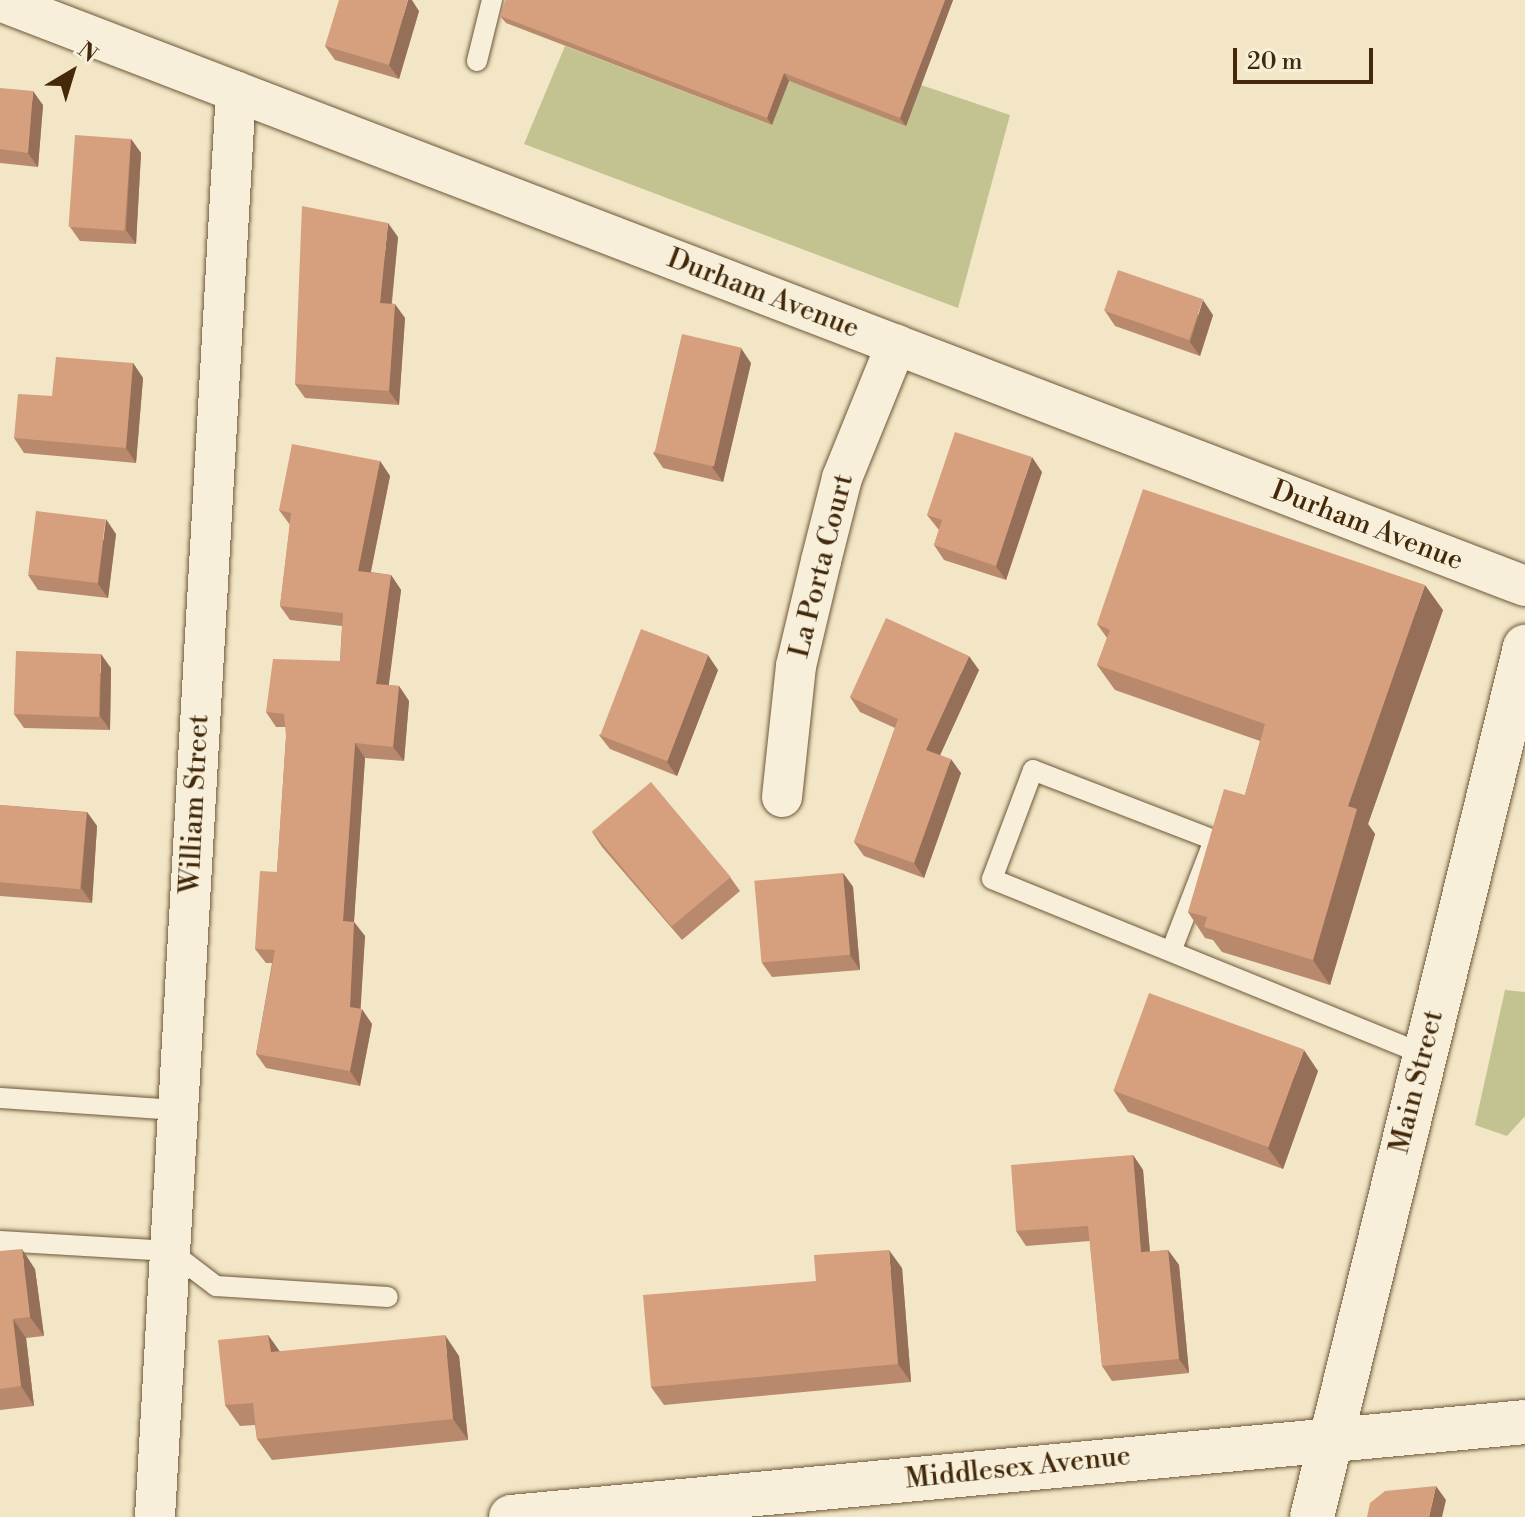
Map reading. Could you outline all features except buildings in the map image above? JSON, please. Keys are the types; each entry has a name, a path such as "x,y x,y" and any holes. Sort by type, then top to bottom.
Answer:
{"main road":[{"name":"Main Street","path":"1312,1517 1328,1438 1525,647"},
{"name":"Middlesex Avenue","path":"511,1517 597,1513 1328,1438 1525,1422"}],"street":[{"name":"Durham Avenue","path":"0,1 1525,586"},
{"name":"William Street","path":"155,1517 236,91"},
{"name":"La Porta Court","path":"782,797 796,666 828,533 896,345"}],"lane":[{"path":"477,61 492,0"},
{"path":"1172,949 1214,840 1033,770 992,879 1172,949 1423,1054"},
{"path":"0,1098 178,1110"},
{"path":"0,1241 170,1251 216,1286 388,1297"}],"green space":[{"path":"565,46 772,125 789,81 905,125 921,85 1010,115 958,308 524,144"},
{"path":"1505,990 1525,992 1525,1116 1507,1136 1475,1125"}]}
